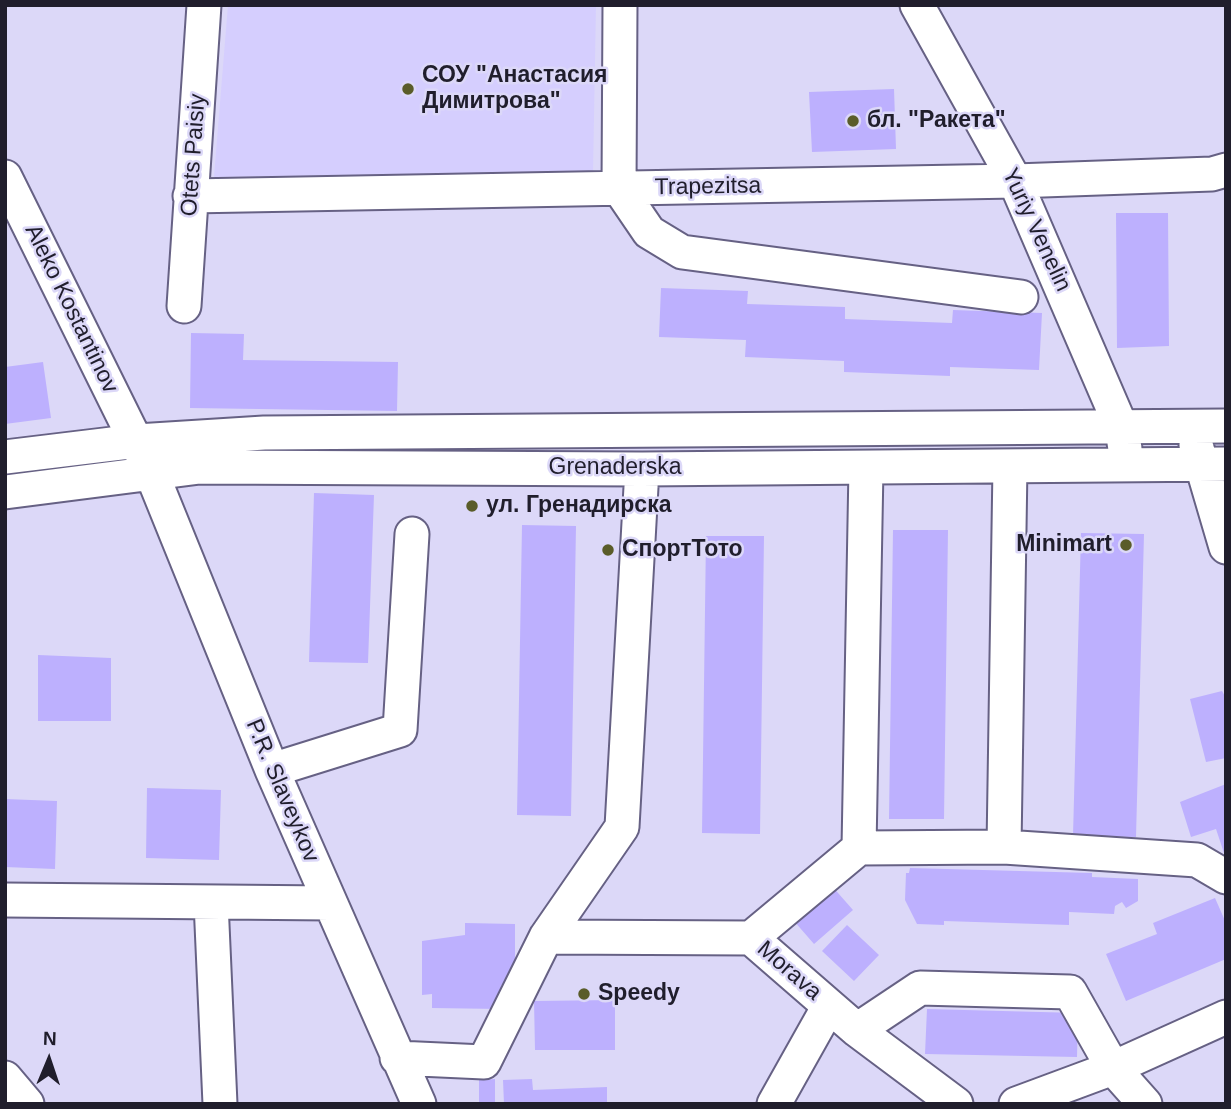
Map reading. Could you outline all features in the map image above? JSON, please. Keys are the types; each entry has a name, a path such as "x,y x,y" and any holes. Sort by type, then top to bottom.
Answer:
{"street":[{"name":"Otets Paisiy","path":"184,306 204,5"},
{"path":"620,5 619,188 649,232 682,253 1021,297"},
{"name":"Yuriy Venelin","path":"918,5 1015,181 1122,429 1127,466"},
{"name":"Trapezitsa","path":"190,196 1015,181 1212,174 1226,170"},
{"name":"Aleko Kostantinov","path":"5,177 152,474"},
{"name":"Grenaderska","path":"5,457 137,441 277,433 1122,429 1226,426"},
{"path":"1192,428 1213,464 1226,547"},
{"name":"Grenaderska","path":"5,492 201,467 642,469 1213,464"},
{"path":"1004,847 1010,466"},
{"path":"859,848 866,468"},
{"path":"397,1058 484,1062 546,937 622,827 642,469"},
{"name":"P.R. Slaveykov","path":"152,474 272,770 419,1104"},
{"path":"272,770 400,730 412,534"},
{"path":"751,938 859,848 1004,847 1197,860 1226,877"},
{"path":"5,900 330,903"},
{"path":"211,902 220,1104"},
{"name":"Morava","path":"546,937 751,938 857,1030 956,1104"},
{"path":"857,1030 920,988 1070,992 1113,1068 1145,1104"},
{"path":"774,1104 830,1006"},
{"path":"1016,1104 1113,1068 1226,1017"},
{"path":"5,1078 27,1104"}],"shaded area":[{"name":"СОУ \"Анастасия Димитрова\"","path":"228,5 596,5 593,173 214,177"}],"building":[{"name":"бл. \"Ракета\"","path":"894,89 896,149 812,152 809,92"},
{"path":"1116,213 1168,213 1169,346 1117,348"},
{"path":"661,288 748,291 747,304 845,307 845,319 952,323 953,310 1042,313 1039,370 950,367 950,376 844,372 844,361 745,357 746,340 659,337"},
{"path":"191,333 244,334 243,360 398,362 397,411 190,408"},
{"path":"43,362 51,418 5,424 5,367"},
{"path":"314,493 374,495 368,663 309,662"},
{"path":"522,525 576,526 571,816 517,815"},
{"path":"893,530 948,530 944,819 889,819"},
{"path":"1081,533 1144,534 1136,837 1073,836"},
{"path":"706,536 764,536 760,834 702,833"},
{"path":"38,655 111,658 111,721 38,721"},
{"path":"1222,691 1226,698 1226,758 1206,762 1190,699"},
{"path":"1226,784 1225,856 1216,829 1191,837 1180,802"},
{"path":"147,788 221,790 219,860 146,858"},
{"path":"5,799 57,801 55,869 5,867"},
{"path":"910,868 1092,873 1092,877 1138,879 1138,901 1126,908 1122,902 1115,906 1114,914 1069,912 1069,925 944,921 944,925 917,924 905,900 906,873 909,873"},
{"path":"831,885 853,910 814,944 787,913"},
{"path":"1215,898 1226,923 1226,959 1126,1001 1106,954 1157,934 1153,923"},
{"path":"465,923 515,924 515,985 501,985 500,1009 432,1008 432,994 422,995 422,941 465,935"},
{"path":"847,925 879,955 854,981 822,951"},
{"path":"615,1000 615,1050 535,1050 534,1001"},
{"path":"927,1009 1078,1013 1077,1057 925,1054"},
{"path":"495,1079 495,1104 479,1104 479,1080"},
{"path":"532,1079 533,1090 607,1087 607,1104 504,1104 503,1080"}],"place":[{"name":"СОУ \"Анастасия Димитрова\"","path":"408,89"},
{"name":"бл. \"Ракета\"","path":"853,121"},
{"name":"ул. Гренадирска","path":"472,506"},
{"name":"Minimart","path":"1126,545"},
{"name":"СпортТото","path":"608,550"},
{"name":"Speedy","path":"584,994"}]}
